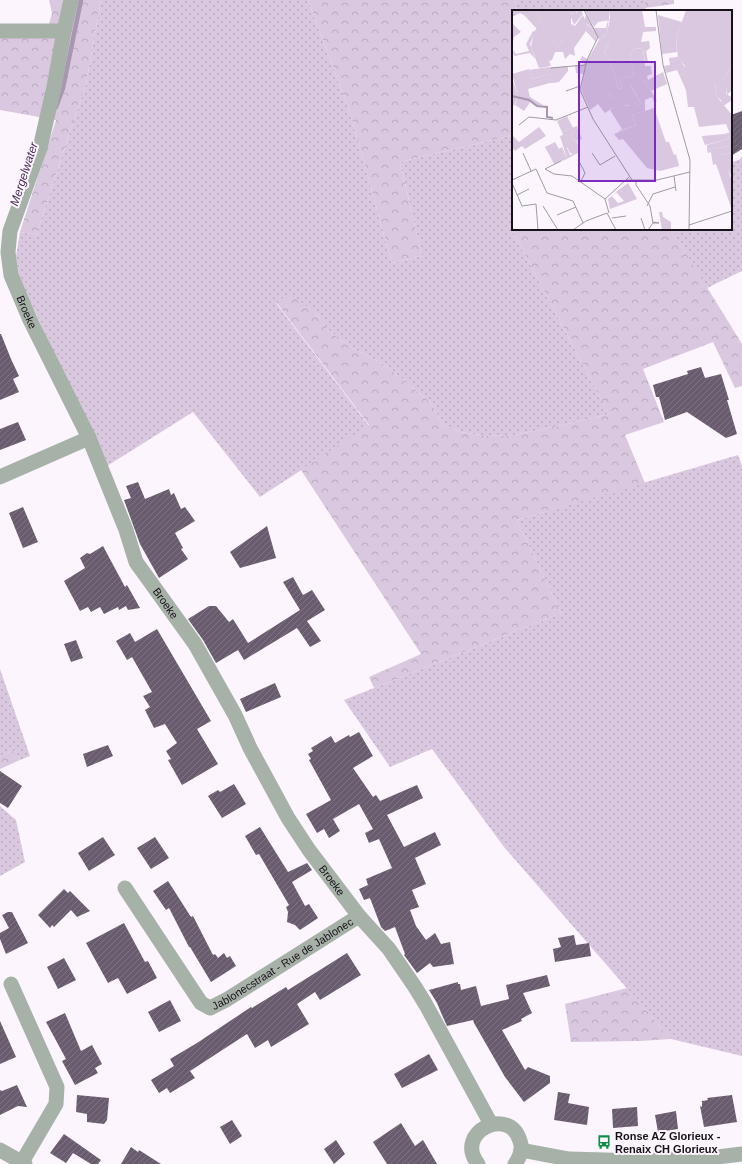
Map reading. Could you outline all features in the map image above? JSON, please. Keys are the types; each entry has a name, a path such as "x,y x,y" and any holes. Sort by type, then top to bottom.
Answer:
{"street":[{"name":"Broeke","path":"71,0 64,31 60,62 40,148 5,232 10,275 30,320 89,438 126,530 136,562 195,644 235,715 250,748 288,818 359,916 389,949 415,987 491,1124"},
{"path":"0,31 64,31"},
{"path":"0,477 89,438"},
{"name":"Jablonecstraat - Rue de Jablonec","path":"125,888 201,1003 210,1008 226,1000 359,916"},
{"path":"0,1150 23,1163 56,1104 56,1087 11,984"},
{"path":"472,1162 472,1147 474,1138 483,1128 491,1124 500,1124 511,1128 519,1138 518,1157 559,1157 569,1159 641,1161 709,1158 742,1154"}],"green space":[{"path":"49,0 101,0 86,84 36,235 20,232 56,120 0,110 0,34 46,35 52,13"},
{"path":"101,0 308,0 350,113 392,263 422,256 400,162 512,135 512,230 609,414 514,435 488,436 460,432 443,424 430,402 385,365 350,347 327,329 316,313 276,303 369,426 260,497 193,412 107,466 19,278 16,256 20,232 36,235 86,84"},
{"path":"308,0 515,0 517,10 512,10 512,135 400,162 422,256 392,263 350,113"},
{"path":"515,0 644,0 646,10 517,10"},
{"path":"644,0 674,0 674,4 645,8"},
{"path":"742,157 742,271 707,288 672,230 732,230 732,162 739,160"},
{"path":"512,230 672,230 742,344 742,386 735,388 713,342 643,369 664,422 625,435 645,483 517,520 561,613 374,688 369,677 421,654 301,470 369,425 276,302 289,294 316,313 327,329 350,347 385,365 430,402 443,424 460,432 488,436 514,435 609,414"},
{"path":"738,455 742,466 742,1056 671,1039 504,847 432,749 390,767 344,700 561,613 517,520"},
{"path":"0,669 30,756 20,760 15,750 0,756"},
{"path":"15,750 20,760 0,769 0,756"},
{"path":"0,806 16,820 25,862 0,876"},
{"path":"627,988 671,1039 571,1042 565,1004"}],"building":[{"path":"742,111 742,149 732,155 732,115"},
{"path":"0,334 19,376 13,379 19,392 0,400"},
{"path":"701,367 705,378 721,374 737,434 726,438 687,412 665,420 659,397 656,397 653,385 688,374 687,371"},
{"path":"18,422 26,440 0,450 0,429"},
{"path":"138,482 145,499 169,489 171,495 174,493 181,509 185,507 195,521 175,533 183,548 181,549 188,559 159,578 140,544 124,500 131,498 126,486"},
{"path":"23,507 38,542 23,548 9,513"},
{"path":"267,526 276,558 240,568 230,552"},
{"path":"103,546 125,587 127,585 140,608 128,610 126,606 119,610 118,607 104,614 100,607 91,612 88,607 80,611 64,581 85,568 80,558"},
{"path":"293,577 303,595 312,590 325,610 307,621 321,641 310,647 297,628 244,660 238,650 216,663 203,640 188,619 209,606 216,606 229,622 233,619 248,643 300,610 283,582"},
{"path":"157,629 211,721 197,729 218,764 182,785 168,760 171,759 166,751 177,743 165,724 154,728 145,710 150,707 143,696 152,692 132,657 127,660 116,641 130,633 135,642"},
{"path":"76,640 83,658 71,662 64,644"},
{"path":"275,683 281,697 246,712 240,699"},
{"path":"359,732 373,756 353,768 373,797 376,795 380,801 417,785 423,798 387,815 404,847 435,832 441,845 415,858 426,884 412,890 419,907 410,910 416,926 426,940 435,933 441,944 450,942 454,964 433,967 430,963 417,973 404,955 405,954 395,927 385,931 381,927 370,898 364,900 359,889 368,885 366,879 392,868 379,839 369,843 365,833 373,829 359,804 333,819 340,831 329,838 324,829 317,833 306,814 331,800 309,760 311,759 308,754 313,751 311,748 331,736 335,743 349,735 350,737"},
{"path":"108,745 113,756 87,767 83,754"},
{"path":"0,771 22,786 8,808 0,803"},
{"path":"234,784 246,804 222,818 208,796 218,790 220,792"},
{"path":"260,827 288,872 307,863 312,870 292,882 305,906 309,904 318,918 300,930 295,925 287,922 288,912 286,907 289,905 259,854 256,855 245,836"},
{"path":"103,837 115,855 89,871 78,853"},
{"path":"155,837 169,858 151,869 137,848"},
{"path":"168,881 191,917 193,916 213,955 215,954 218,958 224,953 227,958 230,956 236,966 211,982 189,947 169,908 166,910 153,891"},
{"path":"64,889 68,893 70,891 90,911 77,917 71,910 54,927 52,925 50,928 38,915"},
{"path":"12,912 28,943 6,954 0,939 0,933 9,928 2,915"},
{"path":"124,923 145,962 148,961 157,978 127,994 118,978 108,983 86,943"},
{"path":"574,935 576,945 589,943 591,956 555,962 553,949 561,947 558,938"},
{"path":"347,953 361,975 320,1000 315,992 297,1004 309,1024 271,1047 268,1040 255,1048 247,1034 190,1071 195,1078 170,1093 167,1088 159,1093 151,1080 174,1066 170,1059 251,1007 252,1008 286,987 288,990"},
{"path":"64,958 76,980 58,989 47,967"},
{"path":"547,975 550,986 523,993 532,1013 521,1019 522,1021 502,1030 525,1070 528,1067 550,1076 550,1083 524,1102 505,1077 473,1020 447,1026 437,1003 429,990 458,982 461,990 476,986 481,1006 509,999 506,985"},
{"path":"170,1000 181,1021 159,1032 148,1012"},
{"path":"65,1013 81,1051 92,1045 102,1064 95,1068 98,1073 75,1085 62,1061 66,1059 46,1022"},
{"path":"0,1021 16,1057 0,1064"},
{"path":"429,1054 438,1070 402,1088 394,1074"},
{"path":"17,1085 27,1107 18,1106 0,1115 0,1090 2,1091"},
{"path":"558,1092 570,1094 568,1103 589,1107 587,1125 554,1120"},
{"path":"77,1095 109,1098 107,1120 104,1124 87,1122 87,1114 76,1112"},
{"path":"732,1095 737,1122 704,1127 700,1106 702,1107 702,1101 708,1100 707,1098"},
{"path":"637,1107 638,1126 613,1128 612,1109"},
{"path":"676,1111 678,1129 658,1132 655,1115"},
{"path":"232,1120 242,1136 230,1144 220,1127"},
{"path":"401,1123 415,1146 423,1140 437,1164 387,1164 373,1142"},
{"path":"64,1134 101,1160 98,1164 91,1164 73,1153 66,1163 50,1153"},
{"path":"336,1140 345,1154 334,1164 324,1149"},
{"path":"131,1147 138,1152 139,1150 161,1164 121,1164"}],"waterway":[{"name":"Mergelwater","path":"56,107 63,88 81,0"}],"place":[{"name":"Ronse AZ Glorieux - Renaix CH Glorieux","path":"604,1142"}]}
